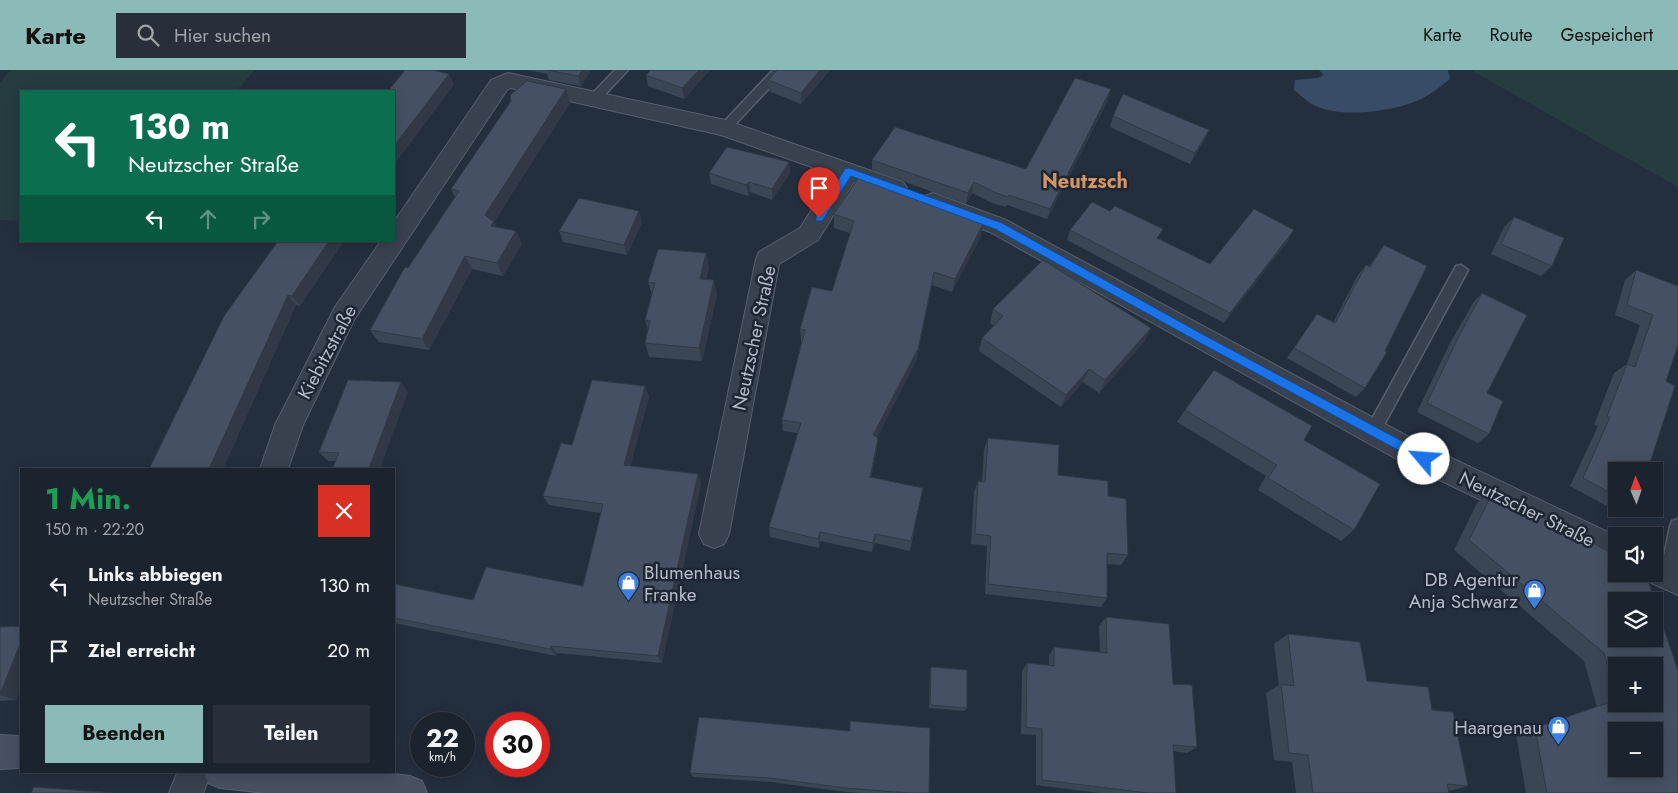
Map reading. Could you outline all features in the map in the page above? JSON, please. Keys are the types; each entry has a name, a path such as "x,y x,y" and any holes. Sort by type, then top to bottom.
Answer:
{"main road":[{"path":"0,752 20,752"},
{"path":"237,773 410,793"}],"street":[{"name":"Neutzscher Straße","path":"508,80 726,128 998,226 1373,431 1449,471 1608,547"},
{"name":"Kiebitzstraße","path":"395,240 499,84 508,80"},
{"name":"Neutzscher Straße","path":"714,534 768,259 809,234 849,171"},
{"name":"Kiebitzstraße","path":"274,468 289,425 344,314 393,242"},
{"path":"186,793 194,773"}],"lane":[{"path":"594,99 622,70"},
{"path":"726,128 780,70"},
{"path":"1373,431 1461,270"},
{"path":"1667,575 1678,526"}],"green space":[{"path":"10,70 255,70 237,90 20,90 20,221 0,220 0,83"},
{"path":"1474,70 1678,70 1678,187 1474,72"}],"water":[{"path":"1319,70 1448,70 1450,79 1425,97 1401,106 1371,112 1340,112 1313,105 1294,90 1295,80 1318,78 1324,75"}],"building":[{"path":"405,70 433,70 449,74 395,145 395,90 389,90"},
{"path":"548,70 582,70 578,76"},
{"path":"651,70 699,70 682,88 646,75"},
{"path":"777,70 820,70 801,93 768,80"},
{"path":"1075,78 1111,89 1050,209 1009,195 1008,197 974,182 968,193 872,160 895,127 1026,169"},
{"path":"527,81 566,89 485,215 494,222 491,226 516,231 497,263 465,256 422,339 370,330 405,267 408,268 459,191 451,189 511,101 510,95"},
{"path":"1123,94 1209,130 1195,153 1113,116"},
{"path":"727,147 789,162 772,189 749,182 746,185 709,173"},
{"path":"861,174 958,208 983,224 955,279 934,272 918,349 873,435 878,438 870,477 923,488 911,541 875,534 873,543 820,532 818,539 769,527 801,423 782,420 805,330 800,329 812,287 832,291 854,221 834,214"},
{"path":"579,198 639,211 624,245 559,231"},
{"path":"1092,202 1110,211 1115,206 1163,229 1157,238 1210,264 1254,209 1294,230 1230,313 1070,230"},
{"path":"1514,217 1564,238 1552,266 1501,244"},
{"path":"277,242 328,242 292,296 288,295 209,468 149,468 224,316"},
{"path":"1384,245 1427,266 1385,351 1387,352 1365,388 1294,348 1317,314 1335,323 1366,265 1370,267"},
{"path":"658,249 706,253 700,279 714,280 699,348 645,343 650,321 645,320 655,283 648,282"},
{"path":"1043,260 1151,328 1105,380 1089,369 1066,395 982,338 1003,316 993,309"},
{"path":"1636,270 1678,286 1678,345 1666,381 1675,386 1650,462 1608,462 1608,492 1583,478 1610,417 1607,416 1627,364 1635,367 1653,315 1627,305"},
{"path":"1482,293 1527,315 1487,393 1503,401 1489,434 1427,403"},
{"path":"1214,370 1312,426 1304,440 1380,484 1354,530 1268,478 1277,465 1185,410"},
{"path":"348,380 401,382 369,468 332,468 339,453 319,452"},
{"path":"592,380 645,386 624,465 698,474 658,656 551,646 550,649 395,618 395,584 473,600 486,567 583,586 603,504 543,496 561,443 572,445"},
{"path":"988,438 1059,445 1058,475 1108,481 1108,496 1126,499 1128,555 1107,553 1107,598 988,584 991,536 975,534 978,481 985,482"},
{"path":"1493,492 1608,551 1608,582 1649,582 1652,592 1608,592 1608,647 1663,647 1663,626 1678,671 1678,793 1547,793 1535,728 1608,703 1608,712 1663,712 1663,657 1608,657 1608,667 1604,653 1469,540"},
{"path":"1106,617 1169,624 1173,684 1192,685 1197,747 1173,745 1176,793 1148,793 1042,780 1042,729 1026,727 1027,663 1054,666 1054,647 1107,653"},
{"path":"20,626 20,644 0,694 0,627"},
{"path":"1288,634 1360,642 1367,681 1428,687 1432,710 1453,712 1468,786 1447,784 1449,793 1313,793 1308,755 1289,753 1281,684 1294,686"},
{"path":"931,667 967,670 967,708 930,705"},
{"path":"699,717 850,731 850,721 930,728 929,793 846,788 770,778 690,773"},
{"path":"34,787 113,793 31,793"}],"place":[{"name":"Blumenhaus Franke","path":"628,602"},
{"name":"DB Agentur Anja Schwarz","path":"1534,609"},
{"name":"Haargenau","path":"1558,746"}],"district":[{"name":"Neutzsch","path":"1085,181"}],"route":[{"path":"819,218 849,171 998,226 1424,459"}]}
